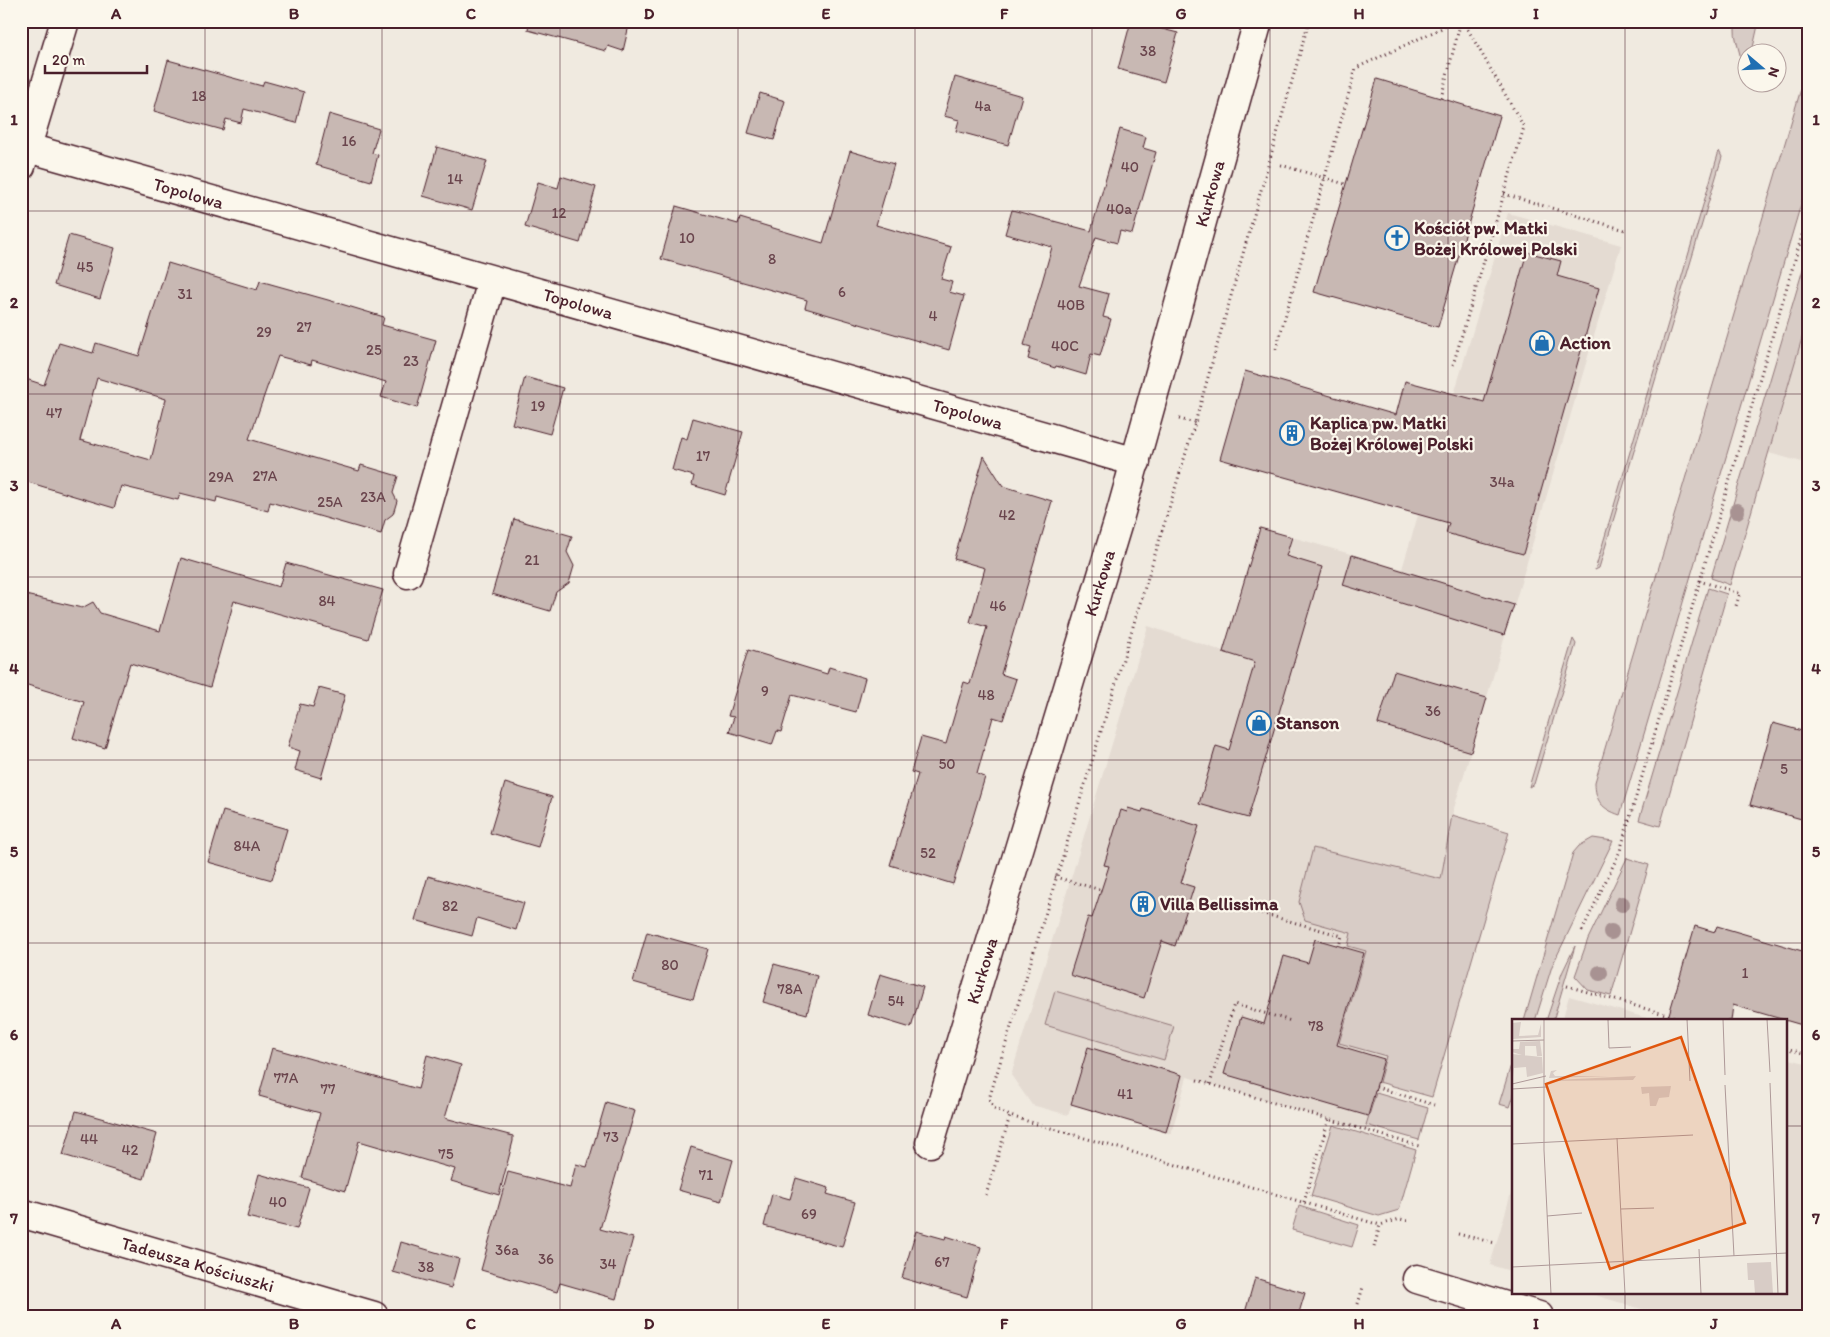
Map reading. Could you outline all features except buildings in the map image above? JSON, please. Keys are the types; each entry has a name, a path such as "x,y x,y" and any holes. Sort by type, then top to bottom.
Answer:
{"street":[{"path":"23,153 65,21"},
{"name":"Kurkowa","path":"930,1143 1136,462 1258,21"},
{"name":"Topolowa","path":"23,153 492,280 1136,462"},
{"path":"408,574 492,280"},
{"name":"Tadeusza Kościuszki","path":"21,1213 374,1316"},
{"path":"1416,1279 1539,1316"}],"path":[{"path":"1310,21 1195,423 989,1099 994,1108 1010,1116 1380,1225 1400,1219 1409,1221"},
{"path":"1276,349 1356,68 1457,21"},
{"path":"1441,98 1462,21"},
{"path":"1452,365 1524,127 1462,21"},
{"path":"1281,165 1345,184"},
{"path":"1504,194 1625,230"},
{"path":"1582,931 1620,851 1809,212"},
{"path":"1699,581 1740,593 1736,606"},
{"path":"1056,877 1101,890"},
{"path":"1247,909 1342,936 1339,946"},
{"path":"1568,986 1681,1019"},
{"path":"1210,1084 1234,1004 1291,1021"},
{"path":"1788,1049 1809,1055"},
{"path":"1197,1080 1293,1107 1329,1120 1422,1147"},
{"path":"1376,1087 1434,1104"},
{"path":"986,1195 1010,1116"},
{"path":"1304,1202 1329,1120"},
{"path":"1374,1247 1380,1225"},
{"path":"1458,1234 1495,1243"},
{"path":"1358,1304 1363,1287"}],"shaded area":[{"path":"1736,21 1759,21 1754,42 1738,42 1738,48 1735,28"},
{"path":"1809,62 1809,177 1620,815 1604,807 1596,794 1595,782"},
{"path":"1719,151 1722,157 1599,568 1595,570"},
{"path":"1508,213 1621,245 1452,815 1441,879 1368,1131 1187,1077 1171,1134 1072,1104 1068,1115 1032,1105 1011,1075 1148,626 1255,662 1292,537 1402,569"},
{"path":"1809,249 1809,314 1730,585 1711,578"},
{"path":"1809,312 1809,464 1769,453"},
{"path":"1708,588 1727,594 1660,826 1639,820"},
{"path":"1573,639 1576,644 1534,784 1529,787"},
{"path":"1452,815 1509,832 1432,1097 1379,1082 1386,1056 1339,1043 1366,951 1348,946 1351,933 1305,920 1299,902 1313,848 1441,879"},
{"path":"1593,838 1613,841 1552,966 1536,1019 1525,1019 1573,853 1579,846"},
{"path":"1627,858 1649,865 1611,996 1588,990 1575,976 1588,939"},
{"path":"1575,946 1554,1019 1547,1019 1562,973"},
{"path":"1055,991 1174,1026 1164,1060 1045,1025"},
{"path":"1569,996 1650,1019 1563,1019"},
{"path":"1788,1059 1809,1064 1809,1316 1665,1316 1591,1294 1788,1294"},
{"path":"1512,1062 1512,1101 1510,1107 1499,1104"},
{"path":"1376,1093 1428,1108 1419,1140 1366,1125"},
{"path":"1333,1125 1416,1150 1399,1210 1379,1216 1311,1196"},
{"path":"1512,1190 1512,1271 1490,1265"},
{"path":"1299,1206 1359,1225 1352,1247 1292,1230"}],"place":[{"name":"Kościół pw. Matki Bożej Królowej Polski","path":"1397,238"},
{"name":"Action","path":"1542,343"},
{"name":"Kaplica pw. Matki Bożej Królowej Polski","path":"1292,433"},
{"name":"Stanson","path":"1259,723"},
{"name":"Villa Bellissima","path":"1143,904"}]}
